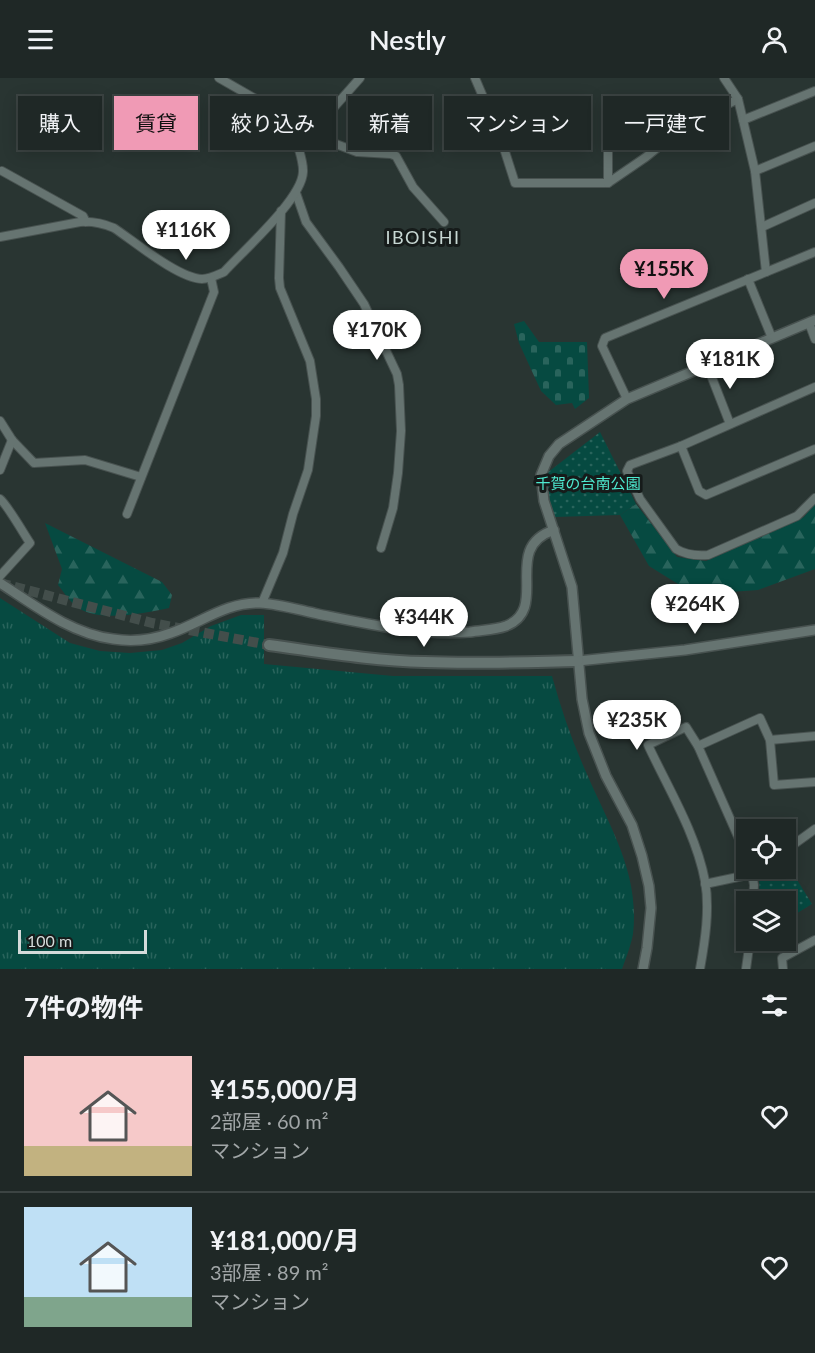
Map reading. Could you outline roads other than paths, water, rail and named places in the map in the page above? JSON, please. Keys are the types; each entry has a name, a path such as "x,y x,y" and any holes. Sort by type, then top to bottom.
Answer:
{"main road":[{"path":"269,645 346,656 423,662 578,661"}],"street":[{"path":"219,78 250,96"},
{"path":"336,105 360,78"},
{"path":"475,78 501,139 515,183 608,183 646,157 683,127 738,99"},
{"path":"724,78 738,99 755,171 766,272"},
{"path":"743,120 815,91"},
{"path":"336,144 351,150 396,156 413,186 444,222"},
{"path":"755,171 815,146"},
{"path":"0,237 86,222 103,223 114,228 181,274 203,279 211,278 224,272 296,193 304,173 300,150"},
{"path":"608,150 608,183"},
{"path":"2,171 83,216 86,222"},
{"path":"296,193 306,222 364,304 397,374 400,396 400,455 393,508 381,548"},
{"path":"762,226 815,203"},
{"path":"262,603 283,553 292,514 308,470 316,416 316,399 310,361 280,288 281,211"},
{"path":"627,399 602,346 605,338 815,252"},
{"path":"127,514 214,292 211,278"},
{"path":"748,279 772,338"},
{"path":"643,969 651,908 647,876 632,825 606,776 589,733 582,699 572,587 541,488 541,476 549,456 559,444 627,399 812,322 815,339"},
{"path":"707,365 730,424"},
{"path":"815,387 681,446 630,465 627,471 640,499 676,549 683,553 708,555 797,516 815,498"},
{"path":"0,421 12,440 34,464 85,460 141,477"},
{"path":"0,470 12,440"},
{"path":"681,446 699,491 706,495 815,449"},
{"path":"0,499 5,502 15,522 30,543 0,576"},
{"path":"0,583 35,606 78,629 95,636 126,641 154,639 227,607 262,603 423,631 465,632 504,627 521,615 525,607 526,564 531,547 537,539 554,530"},
{"path":"578,661 685,650 815,630"},
{"path":"698,746 760,718 770,740 774,785 815,782"},
{"path":"700,969 706,922 705,884 695,846 648,745 686,727 698,746 736,832"},
{"path":"770,740 815,736"},
{"path":"796,843 815,829"},
{"path":"705,884 736,875"},
{"path":"783,969 782,958 815,940"},
{"path":"746,969 748,951"}],"tunnel":[{"path":"0,583 152,623 269,645"}],"district":[{"name":"IBOISHI","path":"423,237"}],"park label":[{"name":"千賀の台南公園","path":"588,483"}]}
